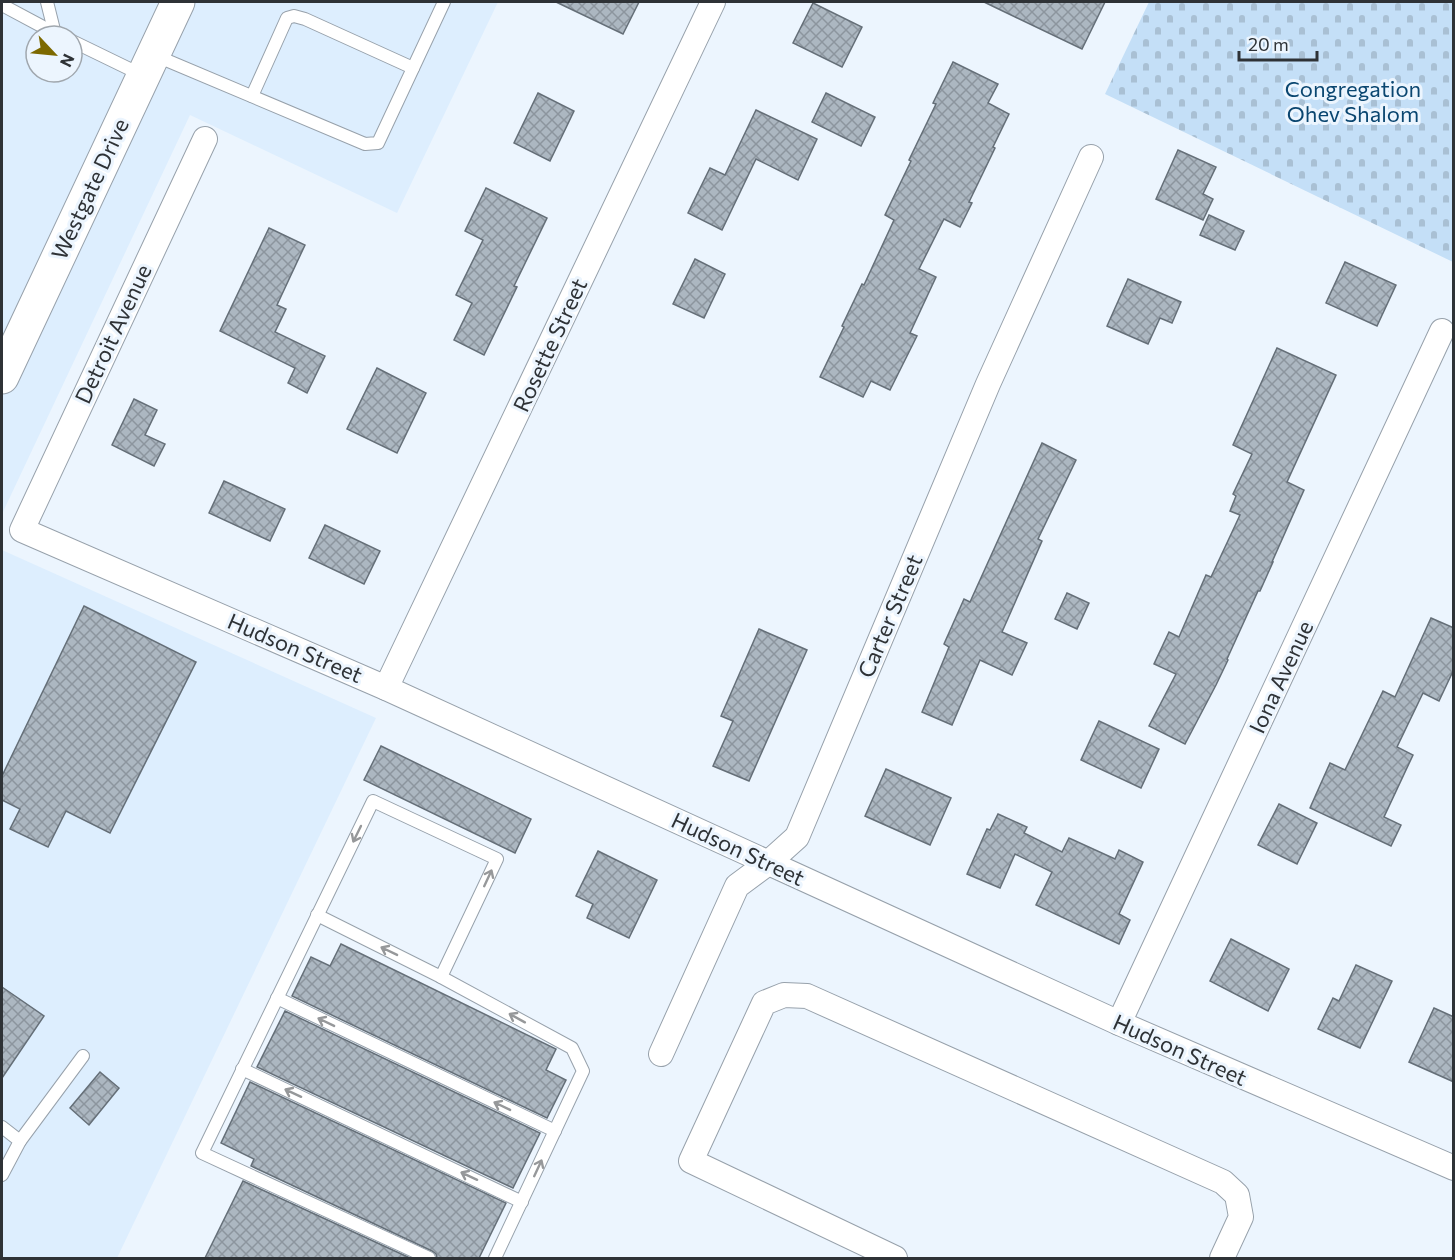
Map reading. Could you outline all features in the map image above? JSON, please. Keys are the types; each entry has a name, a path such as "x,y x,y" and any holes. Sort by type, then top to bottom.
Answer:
{"street":[{"name":"Westgate Drive","path":"2,377 178,2"},
{"name":"Rosette Street","path":"386,688 713,2"},
{"name":"Detroit Avenue","path":"22,530 205,139"},
{"name":"Carter Street","path":"660,1054 737,886 797,837 988,384 1091,157"},
{"name":"Iona Avenue","path":"1119,1023 1442,331"},
{"name":"Hudson Street","path":"22,530 386,688 1119,1023 1454,1168"},
{"path":"895,1258 692,1161 764,1003 784,994 807,996 1222,1182 1237,1195 1240,1217 1222,1258"}],"lane":[{"path":"47,2 54,24"},
{"path":"84,45 252,96 365,144 378,143 444,2"},
{"path":"2,5 37,24"},
{"path":"252,96 287,18 294,16 413,68"},
{"path":"429,1258 202,1153 373,801 497,859 441,977"},
{"path":"317,915 441,977 572,1048 583,1071 495,1258"},
{"path":"277,998 555,1131"},
{"path":"2,1175 20,1141 82,1056"},
{"path":"243,1069 522,1202"},
{"path":"2,1126 20,1141"}],"shaded area":[{"path":"2,2 498,2 397,213 190,115 2,514"},
{"path":"2,550 376,718 117,1258 2,1258"}],"green space":[{"name":"Congregation Ohev Shalom","path":"1149,2 1453,2 1453,262 1105,94"}],"building":[{"path":"556,2 639,2 623,34"},
{"path":"984,2 1105,2 1082,49"},
{"path":"813,3 862,27 842,67 793,43"},
{"path":"953,62 998,84 988,103 1009,114 960,227 944,219 919,269 936,277 910,333 917,336 890,390 871,381 863,397 820,377 844,327 842,326 894,220 885,215 911,161 909,160 936,104 933,103"},
{"path":"538,93 574,111 550,161 514,143"},
{"path":"826,93 875,117 861,146 812,122"},
{"path":"756,110 817,139 798,180 756,159 722,230 688,213 710,168 725,175"},
{"path":"1178,150 1216,167 1203,194 1213,199 1203,220 1156,199"},
{"path":"486,188 547,218 484,355 454,340 472,303 456,295 483,240 465,231"},
{"path":"1209,215 1244,231 1235,250 1200,235"},
{"path":"269,228 305,245 277,305 286,309 275,332 325,356 307,393 288,383 295,368 220,331"},
{"path":"695,259 725,274 704,318 673,304"},
{"path":"1345,262 1396,285 1377,326 1326,303"},
{"path":"1128,279 1181,302 1172,323 1160,318 1148,344 1107,326"},
{"path":"1277,348 1336,375 1287,482 1304,490 1228,660 1185,744 1149,726 1176,674 1154,664 1169,632 1179,637 1206,575 1211,577 1240,515 1230,511 1236,496 1233,494 1252,454 1233,445"},
{"path":"377,368 426,393 397,453 347,429"},
{"path":"134,399 157,410 145,435 165,444 154,466 112,445"},
{"path":"1042,443 1076,460 1038,539 1042,541 1002,632 1027,643 1012,675 980,660 952,725 922,712 949,647 944,644 964,599 970,602"},
{"path":"224,481 285,509 270,541 209,513"},
{"path":"325,525 380,551 364,584 309,558"},
{"path":"1067,593 1089,603 1077,629 1055,619"},
{"path":"84,606 196,662 110,833 66,811 48,847 10,829 20,809 2,800 2,776"},
{"path":"1431,618 1454,628 1454,669 1439,701 1423,693 1397,747 1413,755 1384,817 1401,825 1391,846 1310,808 1330,763 1345,770 1383,691 1395,697"},
{"path":"759,629 807,650 749,781 713,766 733,721 721,716"},
{"path":"1099,721 1159,749 1141,788 1081,760"},
{"path":"381,746 531,819 515,853 364,780"},
{"path":"886,769 951,798 930,845 865,816"},
{"path":"1279,804 1317,823 1297,864 1258,845"},
{"path":"998,814 1027,827 1024,833 1062,852 1069,838 1115,859 1119,850 1143,862 1119,914 1130,920 1119,944 1036,905 1052,872 1015,854 1000,888 967,874 987,829 990,830"},
{"path":"598,851 657,880 629,938 587,918 593,904 576,896"},
{"path":"1231,939 1289,969 1268,1011 1210,981"},
{"path":"341,944 556,1049 546,1070 566,1080 547,1118 292,996 311,957 330,966"},
{"path":"1356,965 1392,981 1360,1048 1318,1029 1333,998 1339,1001"},
{"path":"2,987 44,1016 2,1078"},
{"path":"1434,1008 1454,1017 1454,1082 1409,1062"},
{"path":"285,1011 540,1133 513,1188 257,1067"},
{"path":"100,1072 119,1088 89,1125 70,1108"},
{"path":"250,1082 506,1203 479,1258 437,1258 432,1251 251,1166 254,1159 221,1143"},
{"path":"243,1181 410,1258 205,1258"}]}
